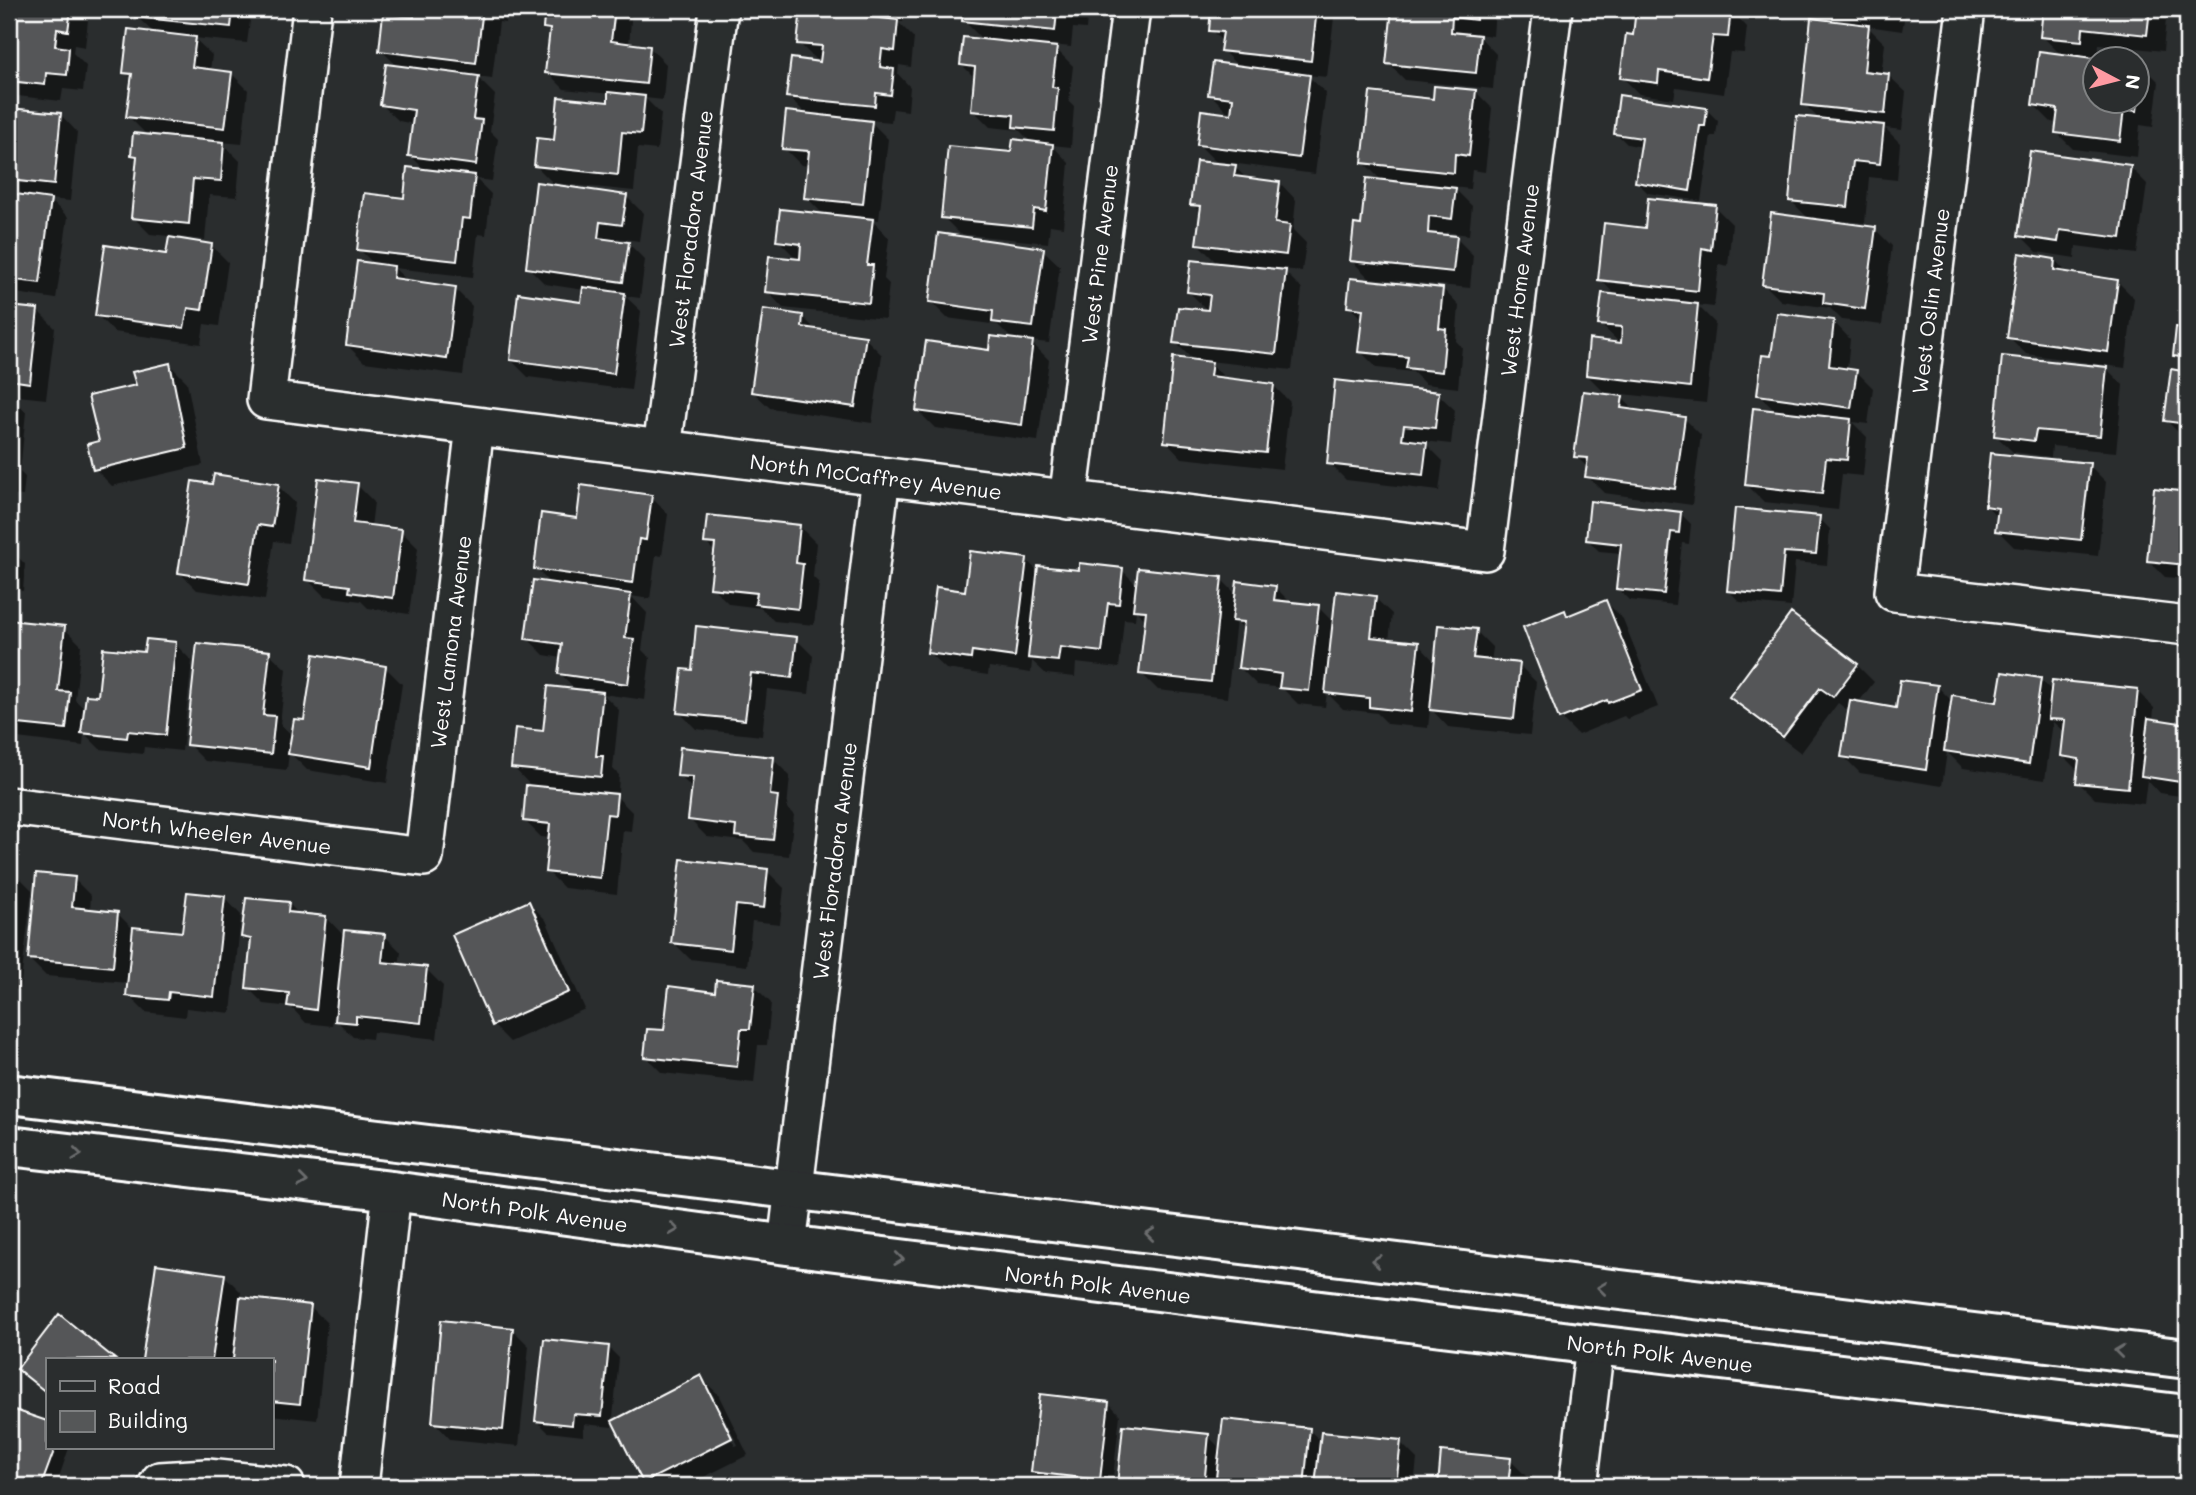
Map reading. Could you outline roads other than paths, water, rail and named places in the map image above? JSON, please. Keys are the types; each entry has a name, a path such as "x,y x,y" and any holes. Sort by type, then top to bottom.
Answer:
{"main road":[{"path":"9,1094 2187,1359"},
{"name":"North Polk Avenue","path":"9,1146 392,1191 787,1245 1595,1346 2187,1415"},
{"path":"1595,1346 1644,1317 1904,1348 1947,1330"}],"street":[{"name":"North McCaffrey Avenue","path":"312,9 266,400 1485,551"},
{"name":"West Floradora Avenue","path":"662,449 719,9"},
{"name":"West Pine Avenue","path":"1068,500 1131,9"},
{"name":"West Home Avenue","path":"1485,551 1553,9"},
{"name":"West Oslin Avenue","path":"1966,9 1894,592 2187,626"},
{"name":"West Lamona Avenue","path":"424,857 475,426"},
{"name":"West Floradora Avenue","path":"787,1245 881,476"},
{"name":"North Wheeler Avenue","path":"9,806 424,857"},
{"path":"359,1486 392,1191"},
{"path":"1578,1486 1595,1346"},
{"path":"157,1486 160,1481 206,1478 286,1486"}]}
